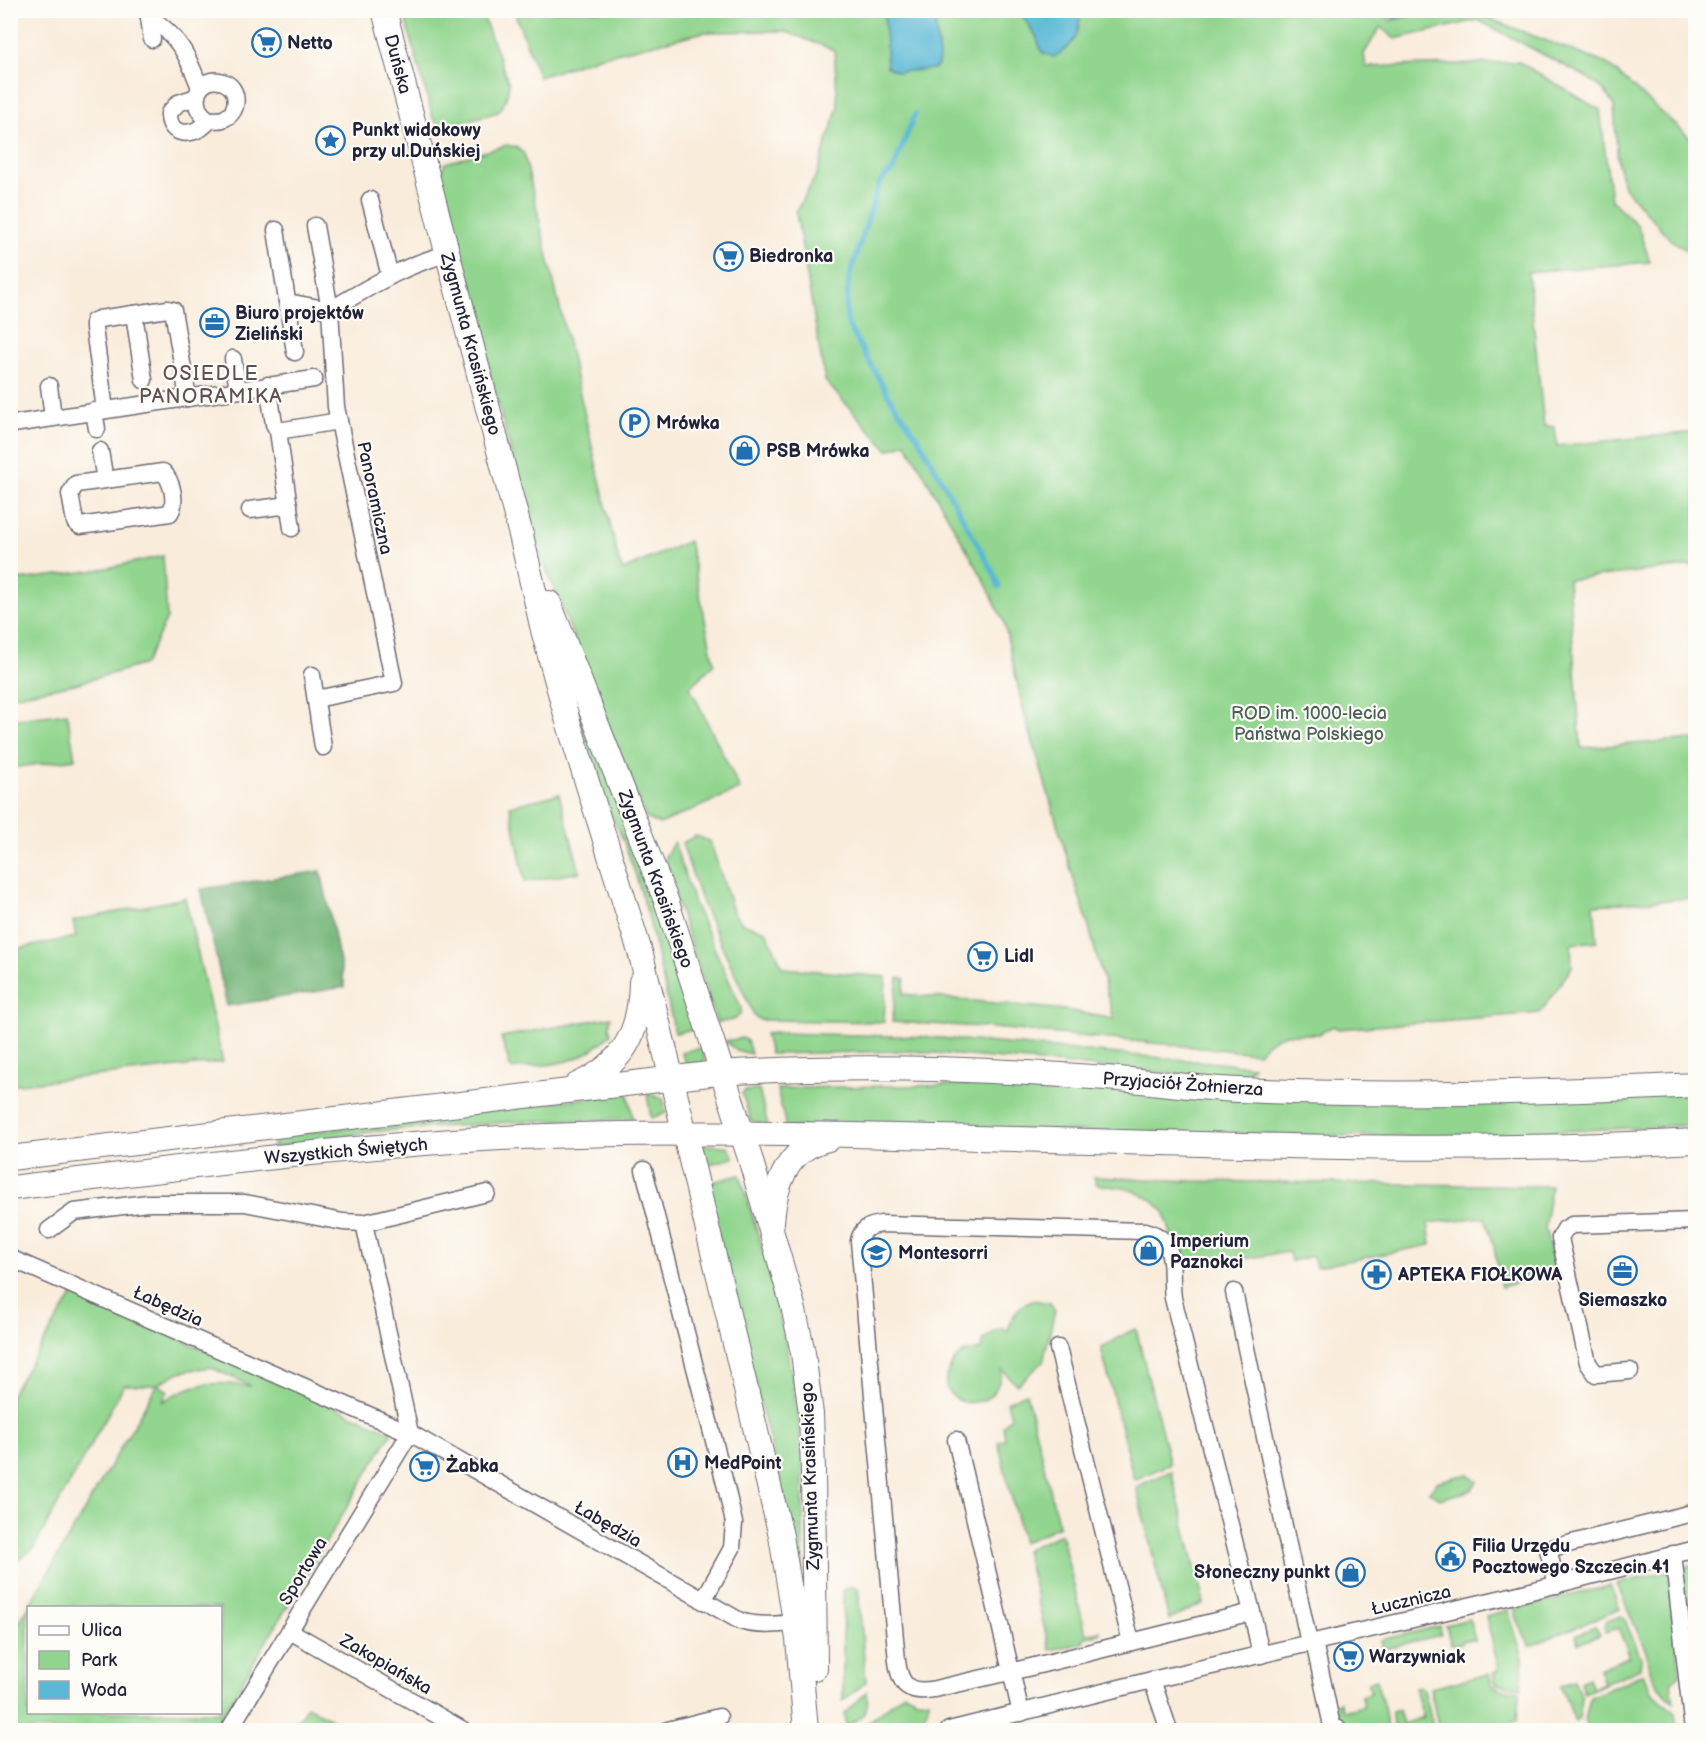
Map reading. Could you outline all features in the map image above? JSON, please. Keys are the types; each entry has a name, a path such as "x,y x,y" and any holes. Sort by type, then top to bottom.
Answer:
{"street":[{"name":"Duńska","path":"384,10 421,152"},
{"path":"148,14 152,39"},
{"path":"148,14 180,44 198,93 196,103 201,114 210,120 223,120 233,112 235,94 228,84 216,80 205,84 198,93 174,105 169,113 171,126 184,134 203,127 210,120"},
{"name":"Zygmunta Krasińskiego","path":"421,152 567,718 641,955 672,1079 781,1536 800,1652 806,1731"},
{"path":"370,200 390,276"},
{"name":"Panoramiczna","path":"315,226 330,310 334,392 339,421 394,683 316,699"},
{"path":"276,230 294,352"},
{"path":"287,302 330,310 390,276 426,259 448,254"},
{"path":"97,429 100,411 94,321 99,319 173,310 188,398"},
{"path":"134,314 144,380"},
{"path":"234,359 238,390"},
{"path":"13,424 314,379"},
{"path":"49,386 53,417"},
{"path":"268,386 274,424 278,431 292,528"},
{"path":"278,431 339,421"},
{"path":"100,451 105,480"},
{"path":"163,472 170,478 174,507 170,513 80,526 75,522 70,494 76,484 105,480 163,472"},
{"path":"250,510 289,505"},
{"name":"Zygmunta Krasińskiego","path":"521,535 648,853 723,1073 793,1306 807,1383 813,1469 816,1731"},
{"path":"312,675 323,747"},
{"name":"Zygmunta Krasińskiego","path":"546,1094 576,1086 592,1078 616,1060 624,1050 639,1016 641,955"},
{"name":"Przyjaciół Żołnierza","path":"672,1079 723,1073 844,1068 1096,1077 1235,1090 1365,1094 1594,1090 1695,1085"},
{"name":"Wszystkich Świętych","path":"10,1158 672,1079"},
{"path":"684,1134 1367,1146 1577,1146 1695,1141"},
{"name":"Wszystkich Świętych","path":"10,1188 402,1144 574,1135 684,1134"},
{"name":"Zygmunta Krasińskiego","path":"771,1230 775,1195 780,1178 791,1160 808,1145 844,1136"},
{"path":"644,1170 734,1523 732,1548 703,1601"},
{"path":"49,1230 74,1212 148,1203 245,1203 343,1222 364,1223 487,1193"},
{"path":"1630,1371 1596,1374 1588,1363 1560,1238 1565,1229 1572,1225 1695,1221"},
{"path":"364,1223 410,1433"},
{"path":"1252,1612 922,1692 911,1689 905,1684 899,1674 860,1234 881,1224 1145,1231 1154,1233 1166,1242 1171,1257 1173,1298 1252,1612 1262,1654"},
{"name":"Łabędzia","path":"10,1258 410,1433 703,1601 748,1624 795,1622"},
{"path":"1234,1292 1263,1438 1332,1729"},
{"path":"1058,1348 1131,1642"},
{"name":"Sportowa","path":"230,1731 410,1433"},
{"path":"956,1440 1021,1713"},
{"path":"1557,1585 1548,1549 1695,1512"},
{"name":"Łucznicza","path":"950,1731 1152,1680 1557,1585 1695,1549"},
{"path":"1673,1554 1692,1731"},
{"name":"Zygmunta Krasińskiego","path":"795,1622 803,1618 810,1607 814,1582"},
{"name":"Zygmunta Krasińskiego","path":"795,1622 806,1628 815,1652"},
{"name":"Zakopiańska","path":"290,1631 463,1731"},
{"path":"1152,1680 1169,1731"},
{"path":"668,1731 719,1718"}],"green space":[{"name":"ROD im. 1000-lecia Państwa Polskiego","path":"1381,10 1391,21 1428,11 1469,11 1607,64 1695,142 1695,257 1669,238 1624,187 1618,164 1614,106 1604,90 1588,78 1478,20 1395,39 1380,27 1364,54 1366,67 1519,62 1600,110 1611,200 1638,226 1650,262 1528,272 1544,426 1555,427 1557,446 1695,432 1696,565 1568,580 1581,748 1695,739 1695,898 1594,905 1597,941 1571,944 1572,967 1540,1013 1338,1029 1333,1026 1319,1034 1286,1034 1277,1037 1267,1043 1258,1053 983,1027 892,1022 898,978 905,979 903,994 1066,1010 1114,1019 1086,917 1022,705 1004,622 984,580 906,443 888,450 825,381 796,212 817,174 838,106 834,50 784,31 705,32 599,57 539,77 514,11"},
{"path":"403,11 481,11 509,84 507,96 498,112 448,126 438,125 433,118"},
{"path":"507,145 516,147 524,154 619,562 623,570 689,541 714,664 690,687 740,789 660,824 645,816 532,533 439,178 445,163"},
{"path":"163,556 167,618 145,664 75,684 11,696 11,581 98,570"},
{"path":"574,698 624,817 699,1028 675,1033 648,915 624,842 601,793"},
{"path":"67,713 75,759 11,768 11,720"},
{"path":"559,794 580,872 525,882 510,806"},
{"path":"696,836 710,841 734,914 742,923 766,931 783,968 886,977 884,1022 760,1020 755,1017 701,901 682,843"},
{"path":"674,842 694,903 741,1007 740,1015 733,1020 717,1023 664,864 665,857"},
{"path":"321,871 345,987 227,1006 201,889"},
{"path":"185,898 223,1062 11,1085 11,950 76,937 73,921"},
{"path":"611,1017 609,1027 611,1034 588,1053 565,1062 511,1069 501,1037"},
{"path":"765,1034 928,1037 1253,1066 1246,1075 1236,1079 912,1051 770,1054"},
{"path":"743,1038 747,1041 751,1054 736,1050 725,1041"},
{"path":"705,1047 704,1065 687,1067 681,1052"},
{"path":"1044,1082 1695,1093 1696,1125 1428,1137 786,1127 777,1089"},
{"path":"759,1090 768,1126 751,1121 742,1093"},
{"path":"628,1093 633,1119 531,1121 376,1131 272,1148 277,1136"},
{"path":"647,1094 663,1098 666,1113 651,1118"},
{"path":"700,1146 728,1146 734,1158 701,1166"},
{"path":"740,1175 771,1280 787,1351 799,1423 803,1473 803,1573 705,1184"},
{"path":"1094,1177 1193,1181 1551,1186 1545,1227 1555,1272 1501,1287 1494,1246 1485,1217 1428,1223 1431,1245 1316,1267 1313,1256 1291,1261 1289,1252 1181,1268 1164,1211 1152,1200 1130,1189 1096,1184"},
{"path":"74,1293 392,1432 213,1730 11,1730 12,1635 27,1609 27,1714 222,1714 222,1606 29,1606 157,1385 124,1385 33,1549 11,1565 10,1396","holes":["210,1367 251,1386 205,1384 185,1390 162,1402 168,1391 158,1384 179,1372"]},
{"path":"1032,1300 1050,1303 1055,1310 1043,1362 1017,1385 1002,1370 994,1392 984,1400 965,1402 953,1397 946,1382 955,1360 964,1353 982,1350 983,1340 994,1332 1004,1328 1008,1331 1016,1312"},
{"path":"1136,1329 1170,1464 1134,1480 1101,1347"},
{"path":"1026,1393 1059,1526 1023,1543 998,1442 1005,1439 1003,1426 1011,1417 1007,1402"},
{"path":"1171,1471 1204,1603 1169,1620 1136,1487"},
{"path":"1468,1474 1477,1481 1472,1490 1440,1499 1430,1492 1436,1482"},
{"path":"1061,1534 1086,1634 1100,1631 1100,1634 1083,1638 1084,1643 1050,1650 1025,1550"},
{"path":"1695,1563 1695,1605 1685,1607 1682,1569"},
{"path":"1669,1571 1680,1674 1671,1682 1674,1703 1659,1687 1649,1669 1647,1654 1617,1584"},
{"path":"854,1586 858,1588 866,1682 843,1701 843,1590"},
{"path":"1610,1586 1620,1609 1530,1646 1514,1609"},
{"path":"1508,1610 1523,1658 1521,1688 1496,1684 1493,1673 1499,1670 1486,1616"},
{"path":"1695,1612 1695,1672 1692,1672 1686,1613"},
{"path":"1620,1616 1624,1618 1641,1658 1640,1668 1584,1693 1580,1682 1589,1678 1593,1688 1604,1683 1599,1669 1630,1656 1618,1628 1606,1632 1604,1627 1605,1622"},
{"path":"1469,1619 1475,1640 1463,1640 1461,1643 1451,1645 1446,1625"},
{"path":"1440,1626 1441,1635 1383,1649 1381,1640"},
{"path":"1595,1627 1600,1635 1578,1644 1576,1635"},
{"path":"1489,1674 1493,1686 1519,1691 1518,1721 1484,1730 1439,1730 1430,1688"},
{"path":"1643,1674 1651,1691 1675,1713 1677,1730 1589,1730 1585,1721 1590,1697"},
{"path":"1376,1680 1385,1712 1387,1730 1353,1730 1338,1715 1333,1704 1340,1702 1343,1711 1363,1706 1361,1696 1371,1693 1368,1682"},
{"path":"1574,1680 1582,1697 1579,1719 1575,1721 1560,1686"},
{"path":"1420,1687 1424,1690 1434,1730 1393,1730 1392,1712 1399,1710 1403,1724 1423,1717 1415,1688"},
{"path":"867,1692 868,1699 864,1714 846,1726 844,1714"},
{"path":"904,1693 917,1699 929,1700 926,1712 911,1726 889,1730 859,1730"},
{"path":"307,1706 338,1723 325,1730 292,1730"}],"water":[{"path":"884,11 934,11 939,58 938,65 934,69 898,72 887,67"},
{"path":"1019,11 1080,11 1075,38 1067,48 1054,57 1042,53 1036,36"},
{"path":"1385,11 1418,11 1393,19"}],"waterway":[{"path":"915,114 892,172 886,175 879,184 849,278 846,310 848,325 890,398 920,441 999,587"}],"place":[{"name":"Netto","path":"266,43"},
{"name":"Punkt widokowy przy ul.Duńskiej","path":"331,140"},
{"name":"Biedronka","path":"728,256"},
{"name":"Biuro projektów Zieliński","path":"214,323"},
{"name":"Mrówka","path":"635,423"},
{"name":"PSB Mrówka","path":"745,451"},
{"name":"Lidl","path":"983,956"},
{"name":"Imperium Paznokci","path":"1149,1251"},
{"name":"Montesorri","path":"877,1253"},
{"name":"Siemaszko","path":"1623,1271"},
{"name":"APTEKA FIOŁKOWA","path":"1377,1275"},
{"name":"MedPoint","path":"683,1463"},
{"name":"Żabka","path":"425,1466"},
{"name":"Filia Urzędu Pocztowego Szczecin 41","path":"1451,1556"},
{"name":"Słoneczny punkt","path":"1351,1572"},
{"name":"Warzywniak","path":"1348,1657"}],"district":[{"name":"OSIEDLE PANORAMIKA","path":"211,384"}]}
